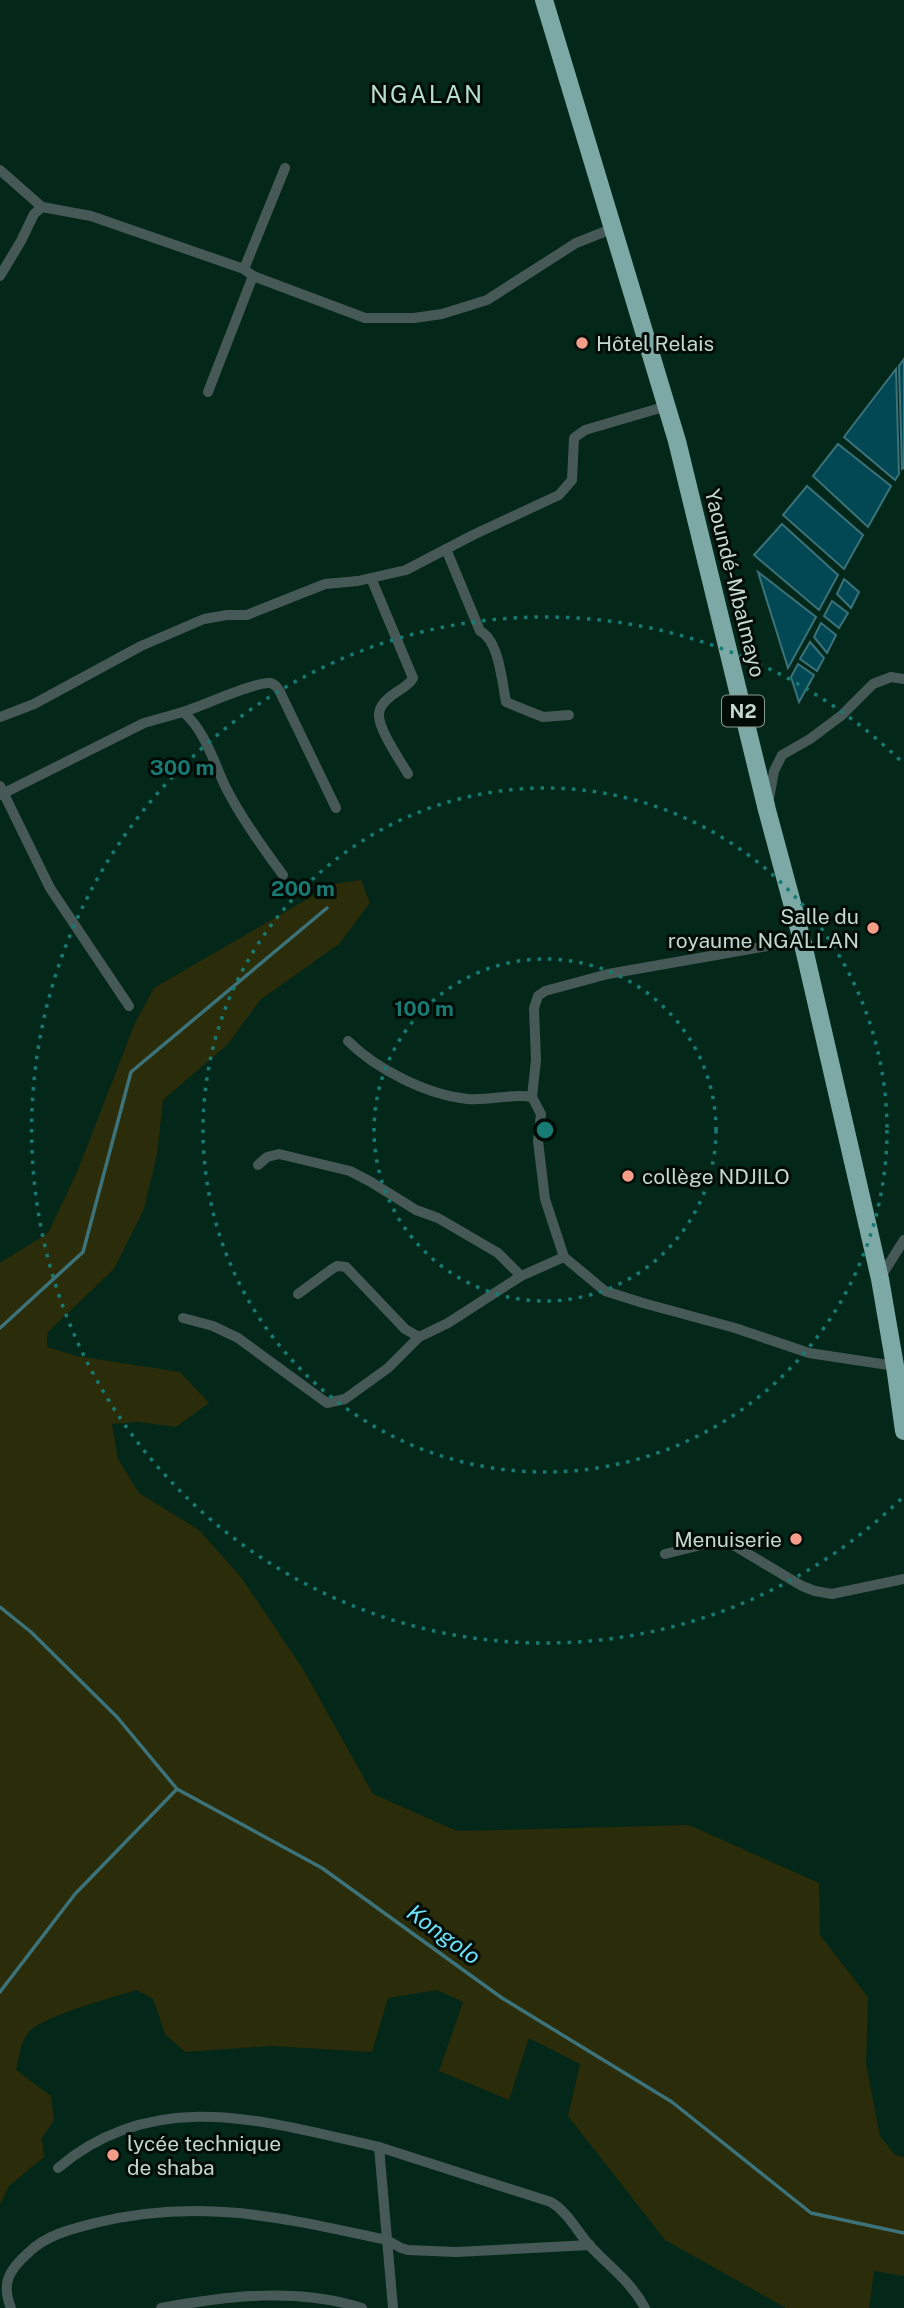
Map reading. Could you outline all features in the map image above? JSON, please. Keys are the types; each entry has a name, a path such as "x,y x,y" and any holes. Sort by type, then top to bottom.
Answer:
{"highway":[{"name":"Yaoundé-Mbalmayo","path":"544,0 683,466 767,810 802,940 880,1279 904,1431"}],"street":[{"path":"208,392 285,168"},
{"path":"0,170 41,207 91,216 365,318 414,318 451,312 487,299 576,243 614,228"},
{"path":"0,276 34,214 41,207"},
{"path":"0,717 34,704 141,646 204,620 227,615 247,615 326,584 406,570 559,495 572,480 574,438 586,430 667,406"},
{"path":"446,550 480,631 488,635 494,644 506,702 543,717 569,715"},
{"path":"371,578 413,678 409,685 393,694 380,707 378,715 408,774"},
{"path":"767,810 774,771 782,755 810,739 842,715 873,684 891,677 904,679"},
{"path":"128,1006 50,888 1,791 144,723 269,683 279,690 336,808"},
{"path":"183,712 194,721 227,789 257,840 283,875"},
{"path":"802,940 608,974 545,991 538,996 534,1008 536,1060 533,1097 541,1114 538,1141 545,1199 564,1257 605,1290 809,1353 895,1366"},
{"path":"348,1041 365,1058 411,1082 440,1092 466,1099 533,1097"},
{"path":"258,1165 267,1157 279,1154 349,1171 498,1253 521,1276"},
{"path":"880,1279 904,1240"},
{"path":"183,1318 213,1326 238,1338 327,1403 345,1399 367,1384 388,1368 419,1337 448,1323 521,1276 564,1257"},
{"path":"298,1294 337,1266 346,1267 405,1329 419,1337"},
{"path":"665,1554 705,1545 730,1543 802,1586 832,1594 904,1580"},
{"path":"58,2168 94,2142 120,2130 182,2116 220,2116 271,2123 379,2147 551,2202 562,2209 590,2245 632,2287 645,2308"},
{"path":"379,2147 393,2308"},
{"path":"11,2308 6,2287 8,2274 40,2241 77,2227 131,2214 207,2209 279,2217 387,2239 408,2250 457,2252 590,2245"},
{"path":"161,2308 238,2297 308,2295 362,2308"}],"shaded area":[{"path":"361,880 370,903 339,944 260,1000 228,1044 163,1100 157,1155 144,1209 114,1269 47,1333 47,1347 77,1356 180,1372 209,1403 176,1427 139,1422 112,1424 118,1459 139,1493 199,1530 241,1577 303,1669 373,1794 457,1831 689,1825 819,1883 820,1935 868,1997 866,2064 880,2136 895,2155 904,2157 904,2276 874,2271 869,2308 786,2308 665,2240 568,2116 580,2064 529,2038 509,2100 439,2071 463,2002 437,1990 388,1998 372,2052 272,2046 185,2052 165,2034 153,1999 137,1990 48,2020 25,2037 16,2070 51,2096 54,2120 42,2138 44,2157 9,2186 0,2205 0,1263 48,1233 77,1172 135,1023 154,988 333,884"}],"water":[{"path":"904,359 904,468 902,469 899,366"},
{"path":"896,369 899,474 895,480 844,437"},
{"path":"838,444 891,486 868,527 813,476"},
{"path":"807,486 863,535 844,569 783,515"},
{"path":"782,524 838,575 819,610 754,555"},
{"path":"758,572 816,617 788,668"},
{"path":"844,579 859,592 851,608 837,594"},
{"path":"832,601 848,613 839,628 824,616"},
{"path":"821,623 836,635 827,653 814,637"},
{"path":"810,642 824,658 817,671 800,659"},
{"path":"798,664 814,675 799,702 791,677"}],"waterway":[{"path":"0,1328 83,1252 131,1072 327,908"},
{"name":"Kongolo","path":"0,1607 31,1632 117,1717 177,1789 322,1868 502,1998 672,2102 811,2213 904,2233"},
{"path":"0,1992 75,1894 177,1789"}],"place":[{"name":"Hôtel Relais","path":"582,343"},
{"name":"Salle du royaume NGALLAN","path":"873,928"},
{"name":"collège NDJILO","path":"628,1176"},
{"name":"Menuiserie","path":"796,1539"},
{"name":"lycée technique de shaba","path":"113,2155"}],"district":[{"name":"NGALAN","path":"427,94"}]}
